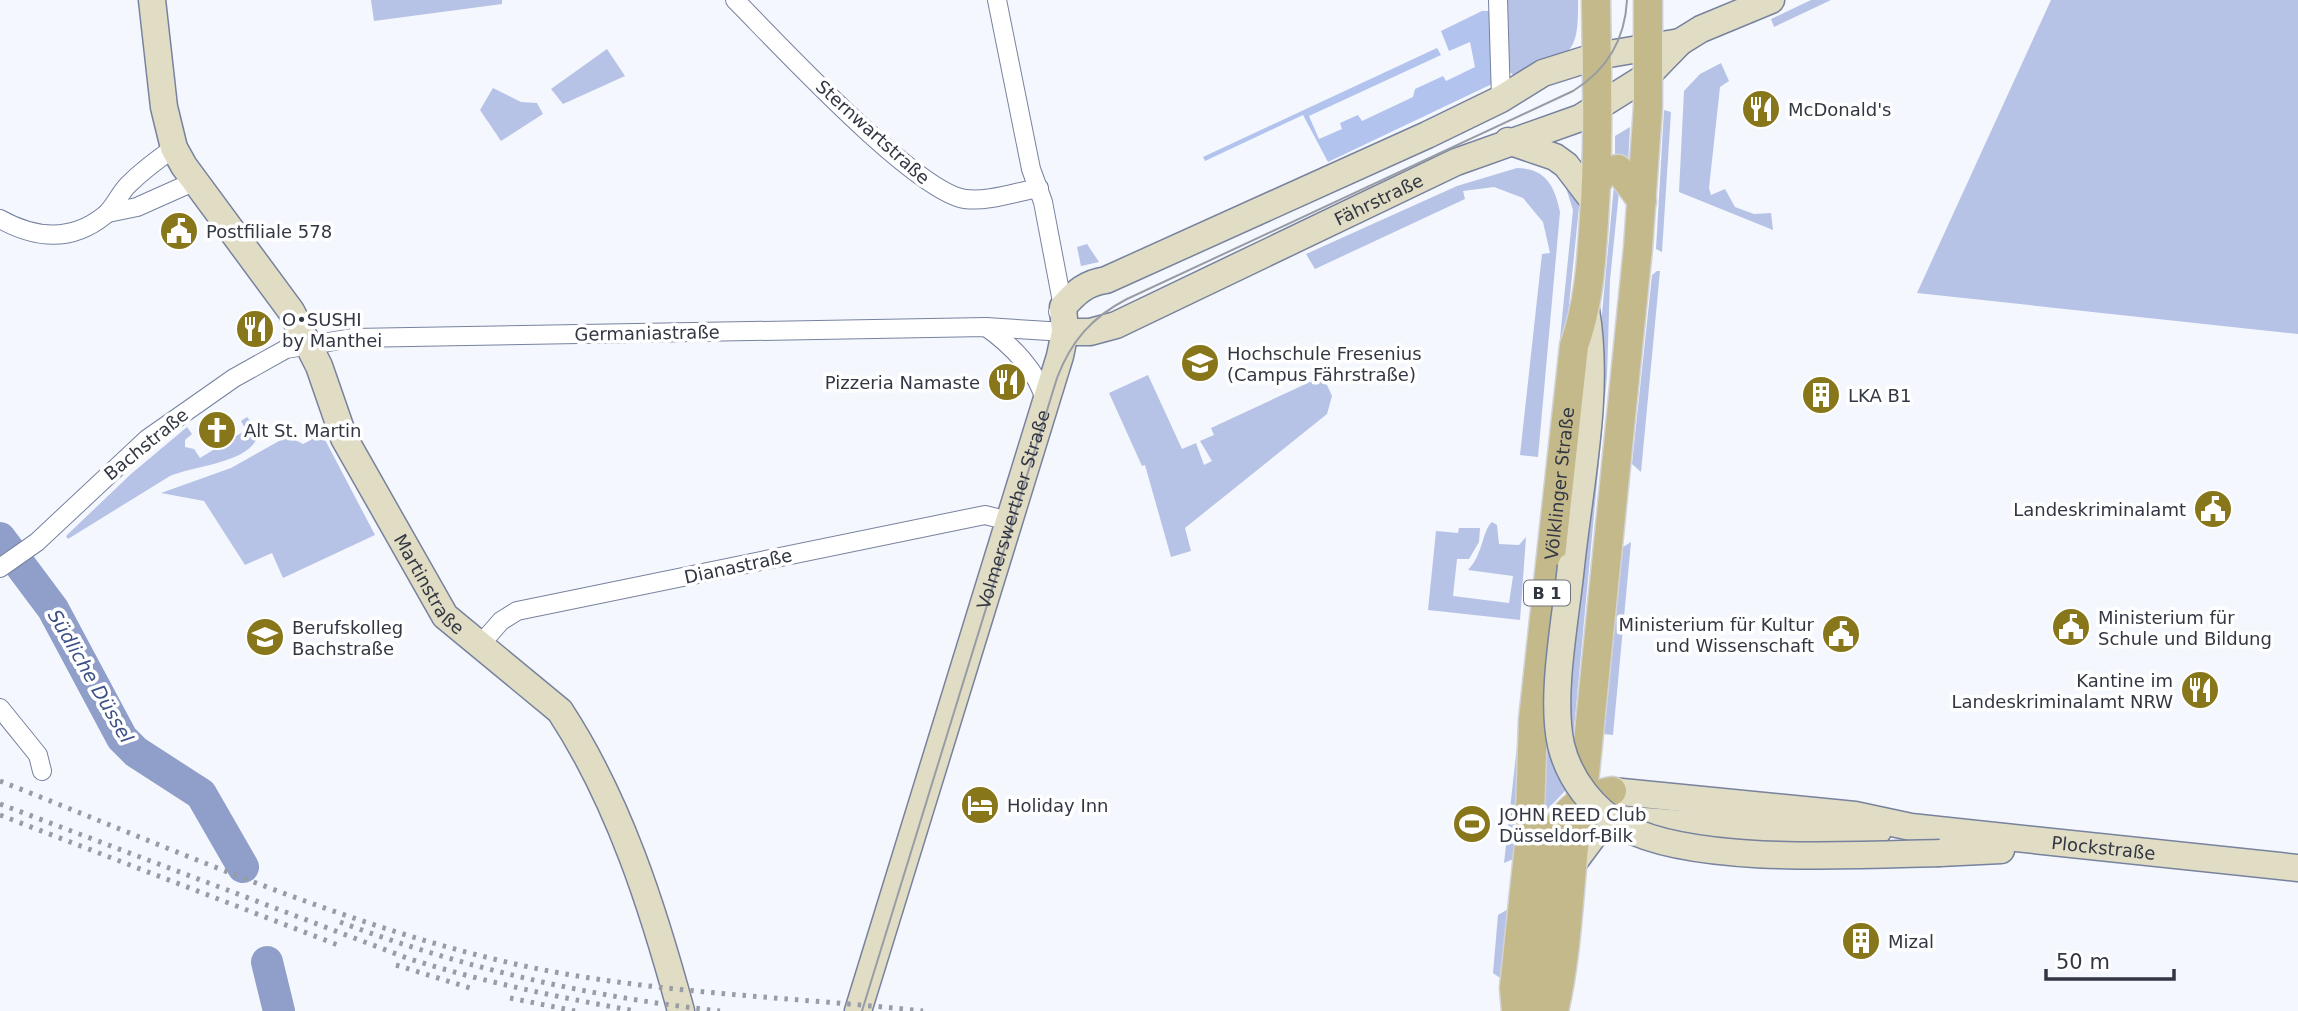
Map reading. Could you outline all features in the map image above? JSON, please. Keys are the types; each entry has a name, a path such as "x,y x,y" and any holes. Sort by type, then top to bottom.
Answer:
{"main road":[{"name":"Völklinger Straße","path":"1516,1011 1515,979 1529,845 1533,720 1574,346 1586,310 1595,194 1596,0"},
{"path":"1554,1011 1563,972 1579,802 1585,773 1642,201 1648,0"},
{"path":"1595,194 1604,171 1609,168 1618,169 1642,201"},
{"path":"1585,773 1612,791"},
{"path":"1527,1011 1537,974 1551,846 1556,827 1565,813 1579,802 1594,794 1612,791"}],"street":[{"name":"Martinstraße","path":"152,0 164,107 174,148 193,182 283,299 319,366 344,438 392,526 449,621 560,710 573,730 634,854 681,1011"},
{"name":"Sternwartstraße","path":"736,0 800,67 915,173 939,190 964,199 979,199 1039,188"},
{"name":"Volmerswerther Straße","path":"858,1011 1045,401 1056,323 1039,188 1031,169 997,0"},
{"path":"1498,0 1501,99"},
{"name":"Fährstraße","path":"1680,42 1597,56 1543,73 1501,99 1354,169 1271,203 1106,280 1091,282 1076,292 1056,323 1090,332 1111,328 1456,162 1508,141 1561,125 1597,109 1647,76 1680,42 1705,27 1771,0"},
{"path":"1597,109 1648,48"},
{"path":"1508,141 1555,157 1595,194"},
{"path":"0,219 40,236 76,232 108,213 127,187 174,148"},
{"path":"108,213 125,212 193,182"},
{"path":"1106,280 1090,295 1085,313 1092,325 1111,328"},
{"path":"1586,310 1592,347 1591,370 1557,724 1568,766 1578,785 1606,816 1643,836 1710,848 1848,855 2002,849 2040,841"},
{"name":"Germaniastraße","path":"309,345 353,338 986,327 1056,323"},
{"path":"986,327 1005,340 1024,362 1045,401"},
{"name":"Bachstraße","path":"3,566 25,550 147,439 185,411 270,356 309,345"},
{"name":"Dianastraße","path":"480,645 501,621 517,611 985,515 1009,522"},
{"path":"0,708 38,755 42,771"},
{"name":"Plockstraße","path":"1612,791 1855,815 1911,828 2298,868"},
{"name":"Plockstraße","path":"1574,862 1586,842 1609,822 1628,818 1808,833 1911,828"}],"shaded area":[{"path":"371,0 502,0 502,4 374,21"},
{"path":"1503,0 1578,0 1578,21 1572,46 1557,58 1513,75 1506,68"},
{"path":"1811,0 1831,0 1774,27 1771,19"},
{"path":"2051,0 2298,0 2298,334 1917,293"},
{"path":"1482,11 1490,11 1492,84 1328,162 1303,115 1205,161 1203,157 1437,48 1441,55 1309,116 1319,139 1342,129 1340,123 1358,115 1362,121 1413,97 1415,89 1443,76 1446,81 1475,67 1470,42 1449,51 1441,31"},
{"path":"607,49 625,76 563,104 551,89"},
{"path":"1721,63 1729,81 1720,87 1709,188 1711,195 1725,189 1735,207 1754,214 1771,213 1773,230 1679,192 1684,91 1700,74"},
{"path":"493,88 521,102 537,103 543,114 501,141 480,110"},
{"path":"1664,110 1671,112 1662,252 1656,249"},
{"path":"1630,127 1628,164 1615,156 1615,136"},
{"path":"1517,168 1535,171 1548,181 1560,212 1538,457 1520,455 1542,254 1550,253 1543,222 1523,198 1494,187 1463,191 1465,199 1315,269 1306,254 1457,186"},
{"path":"1567,174 1579,207 1538,610 1532,614 1573,210 1566,188"},
{"path":"1614,185 1619,192 1610,280 1607,376 1572,750 1565,791 1546,811 1528,979 1537,779 1599,346"},
{"path":"1087,244 1099,262 1081,266 1077,247"},
{"path":"1660,271 1641,472 1632,464 1652,275"},
{"path":"1148,375 1182,449 1196,443 1204,465 1212,461 1200,441 1214,435 1211,428 1323,376 1332,396 1327,414 1185,528 1191,551 1171,557 1145,465 1142,466 1109,393"},
{"path":"247,417 259,432 255,442 246,450 235,457 170,476 68,539 66,536 131,474 187,427 192,434 185,440 185,447 194,449 200,458 246,430 241,421"},
{"path":"322,434 375,535 283,578 272,553 245,565 204,501 161,493 231,468 288,436 303,444"},
{"path":"1492,522 1497,525 1499,544 1519,545 1526,537 1520,620 1428,610 1436,531 1458,533 1459,528 1480,528 1479,542 1469,559 1457,559 1453,596 1509,603 1513,576 1468,570 1477,557"},
{"path":"1631,542 1613,735 1604,734 1623,547"},
{"path":"1522,701 1518,857 1504,863"},
{"path":"1510,908 1503,980 1493,973 1498,915"}],"waterway":[{"name":"Südliche Düssel","path":"0,538 53,609 122,738 136,752 201,794 243,867"},
{"name":"Südliche Düssel","path":"267,962 279,1011"}],"tram line":[{"path":"862,1011 1057,378 1076,341 1093,322 1127,299 1573,91 1596,74 1612,53 1626,15 1627,0"}],"railway":[{"path":"0,781 264,886 399,933 466,952 534,968 630,984 923,1011"},
{"path":"0,804 407,958 520,988 635,1011"},
{"path":"0,815 343,947"},
{"path":"340,922 480,967 623,998 720,1011"},
{"path":"396,965 470,988"},
{"path":"510,998 575,1011"}],"place":[{"name":"McDonald's","path":"1761,109"},
{"name":"Postfiliale 578","path":"179,231"},
{"name":"O•SUSHI by Manthei","path":"255,329"},
{"name":"Hochschule Fresenius (Campus Fährstraße)","path":"1200,363"},
{"name":"Pizzeria Namaste","path":"1007,382"},
{"name":"LKA B1","path":"1821,395"},
{"name":"Alt St. Martin","path":"217,430"},
{"name":"Landeskriminalamt","path":"2213,509"},
{"name":"Ministerium für Schule und Bildung","path":"2071,627"},
{"name":"Ministerium für Kultur und Wissenschaft","path":"1841,634"},
{"name":"Berufskolleg Bachstraße","path":"265,637"},
{"name":"Kantine im Landeskriminalamt NRW","path":"2200,690"},
{"name":"Holiday Inn","path":"980,805"},
{"name":"JOHN REED Club Düsseldorf-Bilk","path":"1472,824"},
{"name":"Mizal","path":"1861,941"}]}
